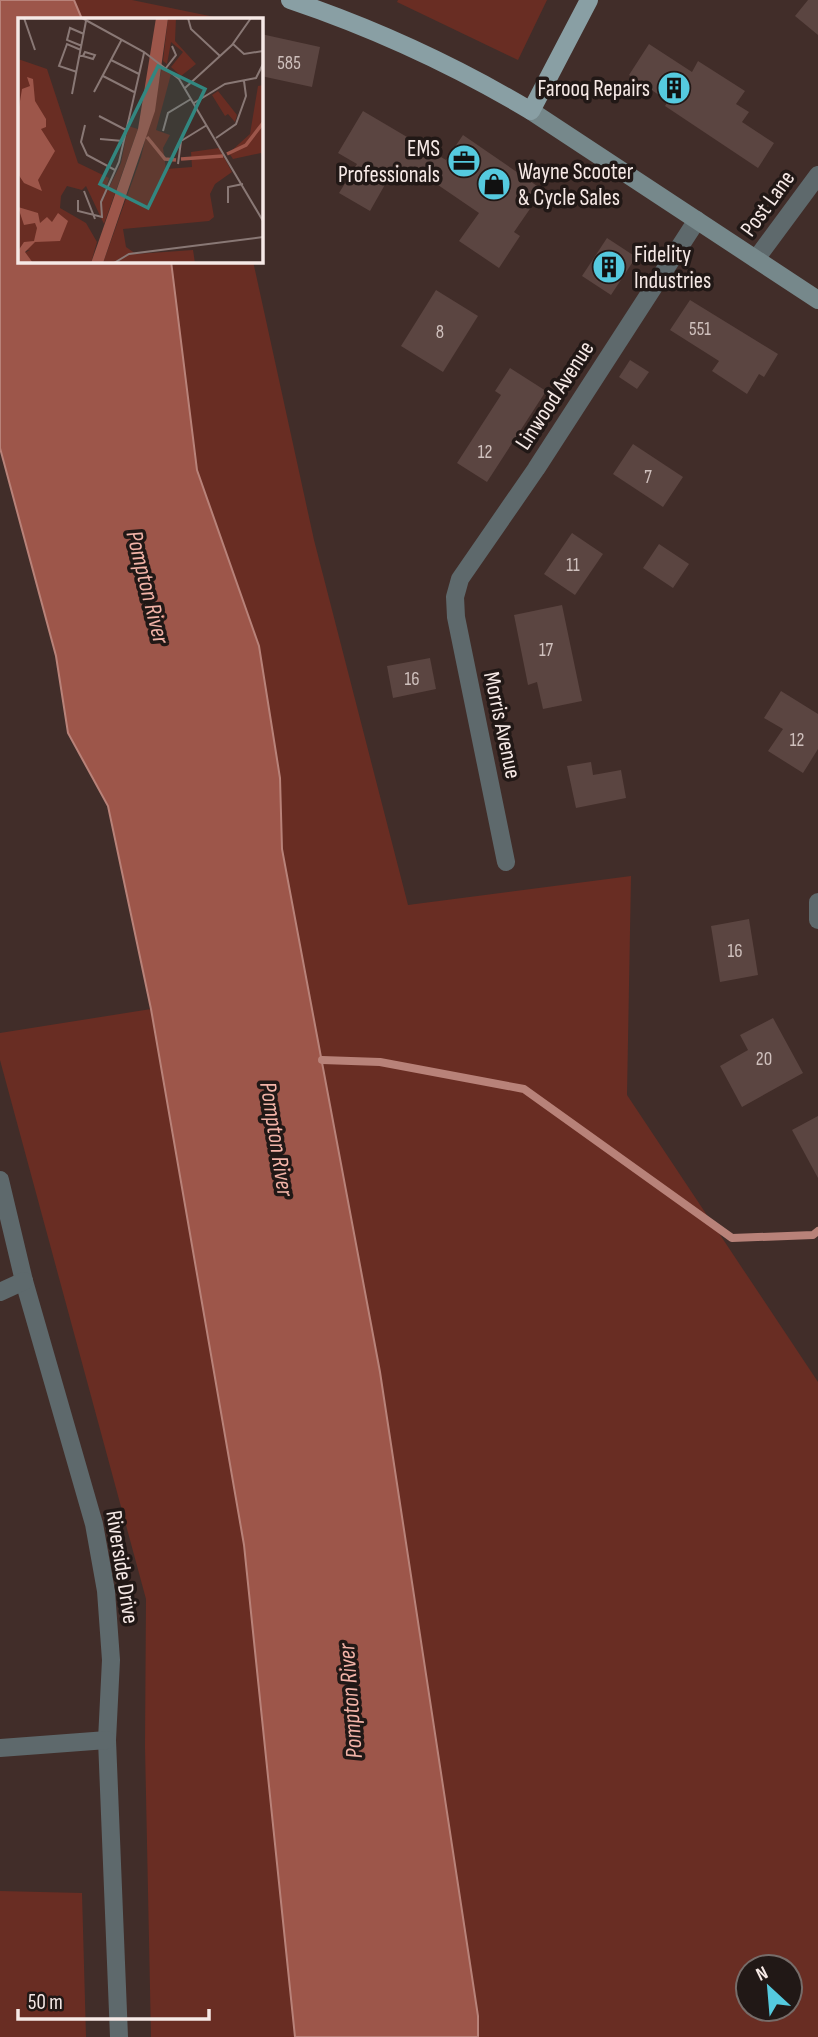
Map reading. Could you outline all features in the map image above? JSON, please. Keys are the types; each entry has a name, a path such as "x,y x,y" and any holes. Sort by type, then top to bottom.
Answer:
{"main road":[{"path":"290,0 378,31 430,54 531,111 818,300"},
{"path":"531,111 589,0"}],"street":[{"name":"Post Lane","path":"756,260 818,175"},
{"name":"Linwood Avenue","path":"455,597 460,579 536,469 697,220"},
{"name":"Morris Avenue","path":"455,597 456,617 506,862"},
{"path":"818,902 818,920"},
{"name":"Riverside Drive","path":"0,1180 24,1281 94,1524 106,1591 111,1660 107,1740 119,2037"},
{"path":"0,1292 24,1281"},
{"path":"0,1748 107,1740"}],"shaded area":[{"path":"74,0 132,0 219,18 82,18"},
{"path":"547,0 518,60 397,2"},
{"path":"171,262 253,262 314,540 408,905 631,876 627,1095 818,1382 818,2037 478,2037 478,2016 380,1372 282,849 280,778 259,646 197,470"},
{"path":"151,1009 244,1545 295,2037 151,2037 145,1746 146,1599 0,1060 0,1033"},
{"path":"0,1891 82,1893 86,2037 0,2037"}],"water":[{"name":"Pompton River","path":"0,0 74,0 82,18 18,18 18,262 171,262 197,470 259,646 280,778 282,849 380,1372 478,2016 478,2037 295,2037 244,1545 151,1009 108,806 68,733 56,656 0,448"}],"building":[{"path":"808,0 818,0 818,35 795,16"},
{"path":"262,34 320,47 312,87 262,76"},
{"path":"649,44 692,72 698,61 745,91 736,104 749,112 742,122 774,143 758,168 665,106 668,101 629,75"},
{"path":"363,111 446,160 463,135 543,190 514,232 520,236 499,268 459,241 479,213 419,172 411,186 391,174 370,211 339,193 357,164 338,153"},
{"name":"Fidelity Industries","path":"607,238 636,257 611,295 582,276"},
{"path":"436,290 478,316 443,372 401,346"},
{"path":"690,300 778,354 764,377 759,374 747,394 712,371 719,361 670,330"},
{"path":"630,360 649,372 637,389 619,377"},
{"path":"510,368 546,391 487,482 457,463 501,395 495,391"},
{"path":"633,444 683,477 663,507 613,474"},
{"path":"572,533 603,554 575,595 544,574"},
{"path":"659,544 689,564 673,588 643,568"},
{"path":"562,605 582,701 543,709 537,682 528,685 514,615"},
{"path":"430,658 436,689 393,698 387,666"},
{"path":"781,691 818,714 818,749 803,773 768,751 783,729 764,718"},
{"path":"591,762 593,775 621,770 626,798 576,808 567,766"},
{"path":"749,919 758,975 720,982 711,926"},
{"path":"773,1018 803,1073 742,1107 720,1066 748,1050 740,1035"},
{"path":"818,1116 818,1178 792,1130"}],"waterway":[{"path":"322,1060 380,1062 524,1089 732,1238 813,1235 818,1231"}],"place":[{"name":"Farooq Repairs","path":"674,88"},
{"name":"EMS Professionals","path":"464,161"},
{"name":"Wayne Scooter & Cycle Sales","path":"494,184"},
{"name":"Fidelity Industries","path":"609,267"}]}
